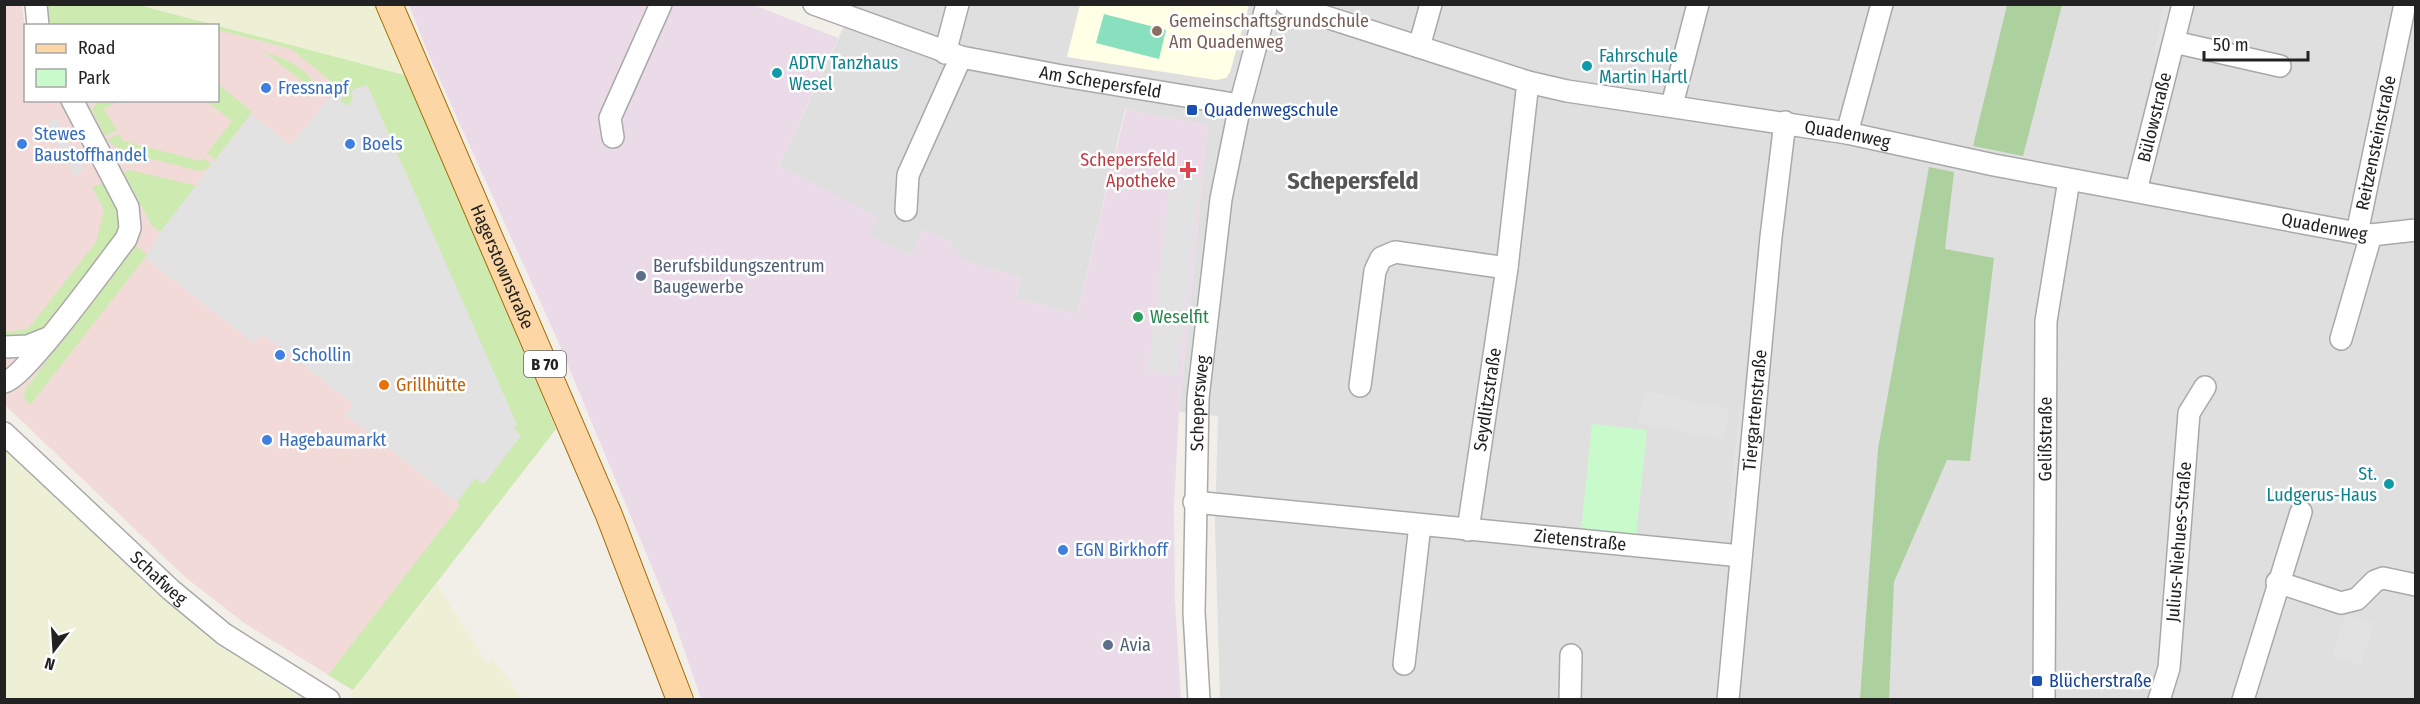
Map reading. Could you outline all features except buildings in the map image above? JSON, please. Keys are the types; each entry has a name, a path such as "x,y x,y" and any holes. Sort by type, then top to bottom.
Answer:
{"main road":[{"name":"Hagerstownstraße","path":"388,4 605,504 680,699"}],"street":[{"path":"36,4 38,24"},
{"path":"613,137 610,118 661,4"},
{"name":"Am Schepersfeld","path":"814,4 953,55 1240,105"},
{"path":"906,210 908,176 953,55 958,4"},
{"name":"Schepersweg","path":"1199,699 1194,612 1194,502 1198,398 1220,211 1240,105 1268,4"},
{"name":"Quadenweg","path":"1286,4 1528,82 1598,97 1672,105 1847,133 2069,180 2364,234 2415,230"},
{"path":"1419,47 1431,4"},
{"path":"1672,105 1698,4"},
{"path":"1847,133 1882,4"},
{"name":"Bülowstraße","path":"2136,191 2183,4"},
{"name":"Reitzensteinstraße","path":"2341,339 2407,14"},
{"path":"2174,42 2280,66"},
{"name":"Seydlitzstraße","path":"1468,530 1507,268 1528,82"},
{"path":"4,382 15,379 49,338 126,239 130,228 128,207 73,102"},
{"name":"Tiergartenstraße","path":"1728,699 1771,237 1785,122"},
{"name":"Gelißstraße","path":"2044,699 2046,321 2069,180"},
{"path":"1360,386 1375,271 1381,258 1395,252 1507,268"},
{"path":"4,348 28,346 49,338"},
{"name":"Julius-Niehues-Straße","path":"2159,699 2169,668 2189,413 2205,387"},
{"name":"Schafweg","path":"4,433 171,590 224,634 329,699"},
{"name":"Zietenstraße","path":"1194,502 1741,556"},
{"path":"2243,699 2277,582 2301,512"},
{"path":"1404,664 1420,525"},
{"path":"2277,582 2341,603 2357,599 2375,581 2383,578 2415,585"},
{"path":"1570,699 1571,655"}],"shaded area":[{"path":"4,5 22,5 25,24 24,102 219,102 219,30 398,76 556,429 353,690 244,623 185,577 5,405"},
{"path":"139,5 375,5 408,76 219,26 219,24 211,24"},
{"path":"409,5 754,5 838,38 779,166 877,217 869,235 911,256 923,230 949,241 964,261 1021,277 1016,298 1077,315 1126,109 1208,125 1179,412 1174,506 1175,601 1181,699 701,699 675,623 558,341 430,58"},
{"path":"854,5 2415,5 2415,699 1220,699 1215,526 1218,416 1179,412 1208,125 1125,109 1077,315 1016,298 1021,277 964,261 949,241 923,230 911,256 868,235 877,217 779,166"},
{"name":"Gemeinschaftsgrundschule Am Quadenweg","path":"1080,5 1249,5 1230,72 1226,78 1216,80 1067,57"},
{"path":"2164,5 2176,5 2164,57 2153,55"},
{"path":"367,85 517,425 514,429 521,436 483,484 475,478 457,502 346,415 353,404 262,333 254,343 145,258 160,232 251,114 291,145 335,90 343,96 340,100 348,106 353,98 352,90"},
{"path":"56,118 84,171 75,176 47,124"},
{"path":"1180,175 1201,178 1177,375 1148,371 1170,183 1179,184"},
{"path":"1644,391 1730,409 1723,440 1638,423"},
{"path":"1739,408 1750,409 1739,523 1728,522"},
{"path":"4,440 320,699 5,699"},
{"path":"437,584 488,665 493,659 523,699 346,700"},
{"path":"2345,614 2374,623 2361,665 2332,657"}],"green space":[{"path":"47,5 139,5 211,24 50,24"},
{"path":"2007,5 2062,5 2023,156 1973,146"},
{"path":"1104,14 1166,30 1159,59 1096,43"},
{"path":"219,26 408,76 556,429 353,690 328,675 460,505 457,502 475,478 484,484 521,436 514,429 517,425 367,85 352,90 353,98 348,106 340,101 343,96 335,90 337,86 291,49 219,30"},
{"path":"264,52 288,61 303,71 314,84 315,91"},
{"path":"219,85 252,112 215,160 207,153 232,121 207,102 219,102"},
{"path":"97,102 116,102 104,109 117,130 105,136 92,110"},
{"path":"119,134 123,141 201,161 203,158 211,164 207,169 199,171 121,151 107,140"},
{"path":"1929,167 1954,172 1945,249 1994,258 1970,461 1947,460 1894,582 1889,699 1860,699 1878,449"},
{"path":"129,170 194,185 195,188 160,232 152,226 124,173"},
{"path":"108,182 121,219 115,240 54,321 38,333 5,337 4,332 28,329 96,242 104,210 92,187"},
{"path":"136,246 147,255 30,405 24,398 26,388"},
{"path":"1592,424 1647,430 1636,536 1581,531"}],"place":[{"name":"Gemeinschaftsgrundschule Am Quadenweg","path":"1157,31"},
{"name":"Fahrschule Martin Hartl","path":"1587,66"},
{"name":"ADTV Tanzhaus Wesel","path":"777,73"},
{"name":"Fressnapf","path":"266,88"},
{"name":"Quadenwegschule","path":"1192,110"},
{"name":"Stewes Baustoffhandel","path":"22,144"},
{"name":"Boels","path":"350,144"},
{"name":"Schepersfeld Apotheke","path":"1188,170"},
{"name":"Berufsbildungszentrum Baugewerbe","path":"641,276"},
{"name":"Weselfit","path":"1138,317"},
{"name":"Schollin","path":"280,355"},
{"name":"Grillhütte","path":"384,385"},
{"name":"Hagebaumarkt","path":"267,440"},
{"name":"St. Ludgerus-Haus","path":"2389,484"},
{"name":"EGN Birkhoff","path":"1063,550"},
{"name":"Avia","path":"1108,645"},
{"name":"Blücherstraße","path":"2037,681"}],"district":[{"name":"Schepersfeld","path":"1353,181"}]}
